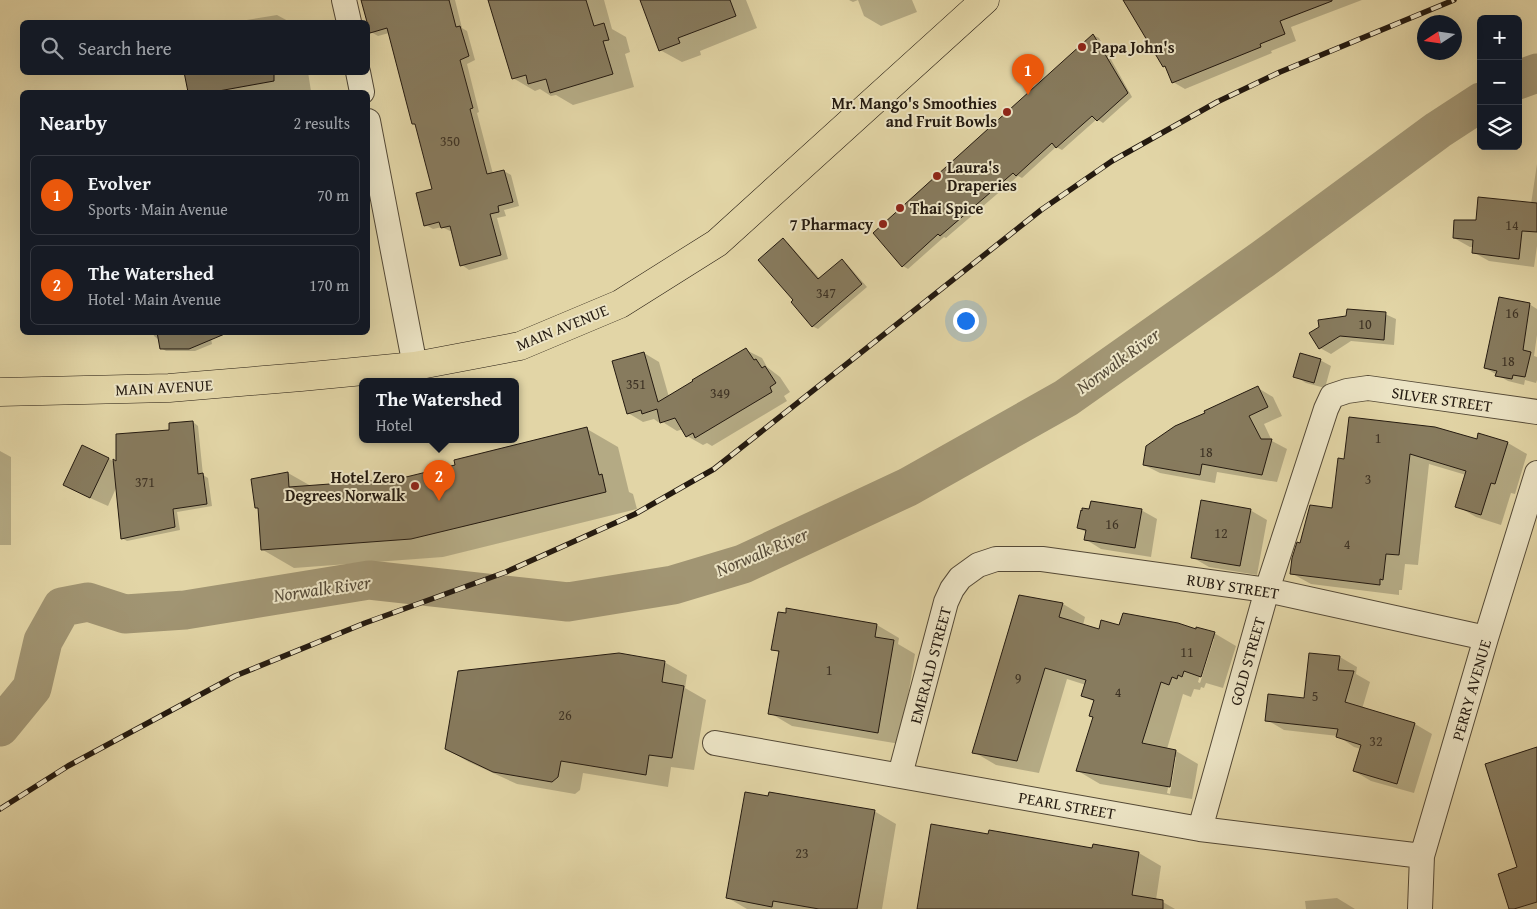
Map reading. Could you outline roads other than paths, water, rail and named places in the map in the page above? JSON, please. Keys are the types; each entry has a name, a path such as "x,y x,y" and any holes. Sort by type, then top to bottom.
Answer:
{"main road":[{"name":"MAIN AVENUE","path":"0,392 169,388 415,366 520,346 620,304 717,244 985,0"}],"street":[{"path":"344,0 349,20"},
{"path":"359,75 362,90"},
{"path":"370,131 415,366"},
{"name":"SILVER STREET","path":"1347,391 1368,388 1537,412"},
{"name":"GOLD STREET","path":"1200,829 1267,590 1326,409 1332,396 1347,391"},
{"name":"PERRY AVENUE","path":"1420,909 1422,856 1537,473"},
{"name":"RUBY STREET","path":"978,565 996,559 1042,559 1267,590 1486,638"},
{"name":"EMERALD STREET","path":"900,775 946,602 960,578 978,565"},
{"name":"PEARL STREET","path":"715,743 1200,829 1422,856"}],"waterway":[{"name":"Norwalk River","path":"1522,79 1537,73"},
{"name":"Norwalk River","path":"0,727 32,688 43,641 62,607 88,602 125,614 185,610 369,580 568,602 673,585 743,564 908,487 1066,398 1263,259 1438,130 1477,105"}],"railway":[{"path":"0,809 68,766 235,676 365,623 506,572 635,514 714,469 1041,210 1112,161 1217,102 1280,72 1454,0"}],"place":[{"name":"Papa John's","path":"1082,47"},
{"name":"Evolver","path":"1028,95"},
{"name":"Mr. Mango's Smoothies and Fruit Bowls","path":"1007,112"},
{"name":"Laura's Draperies","path":"937,176"},
{"name":"Thai Spice","path":"900,208"},
{"name":"7 Pharmacy","path":"883,224"},
{"name":"Hotel Zero Degrees Norwalk","path":"415,486"},
{"name":"The Watershed","path":"439,501"}]}
